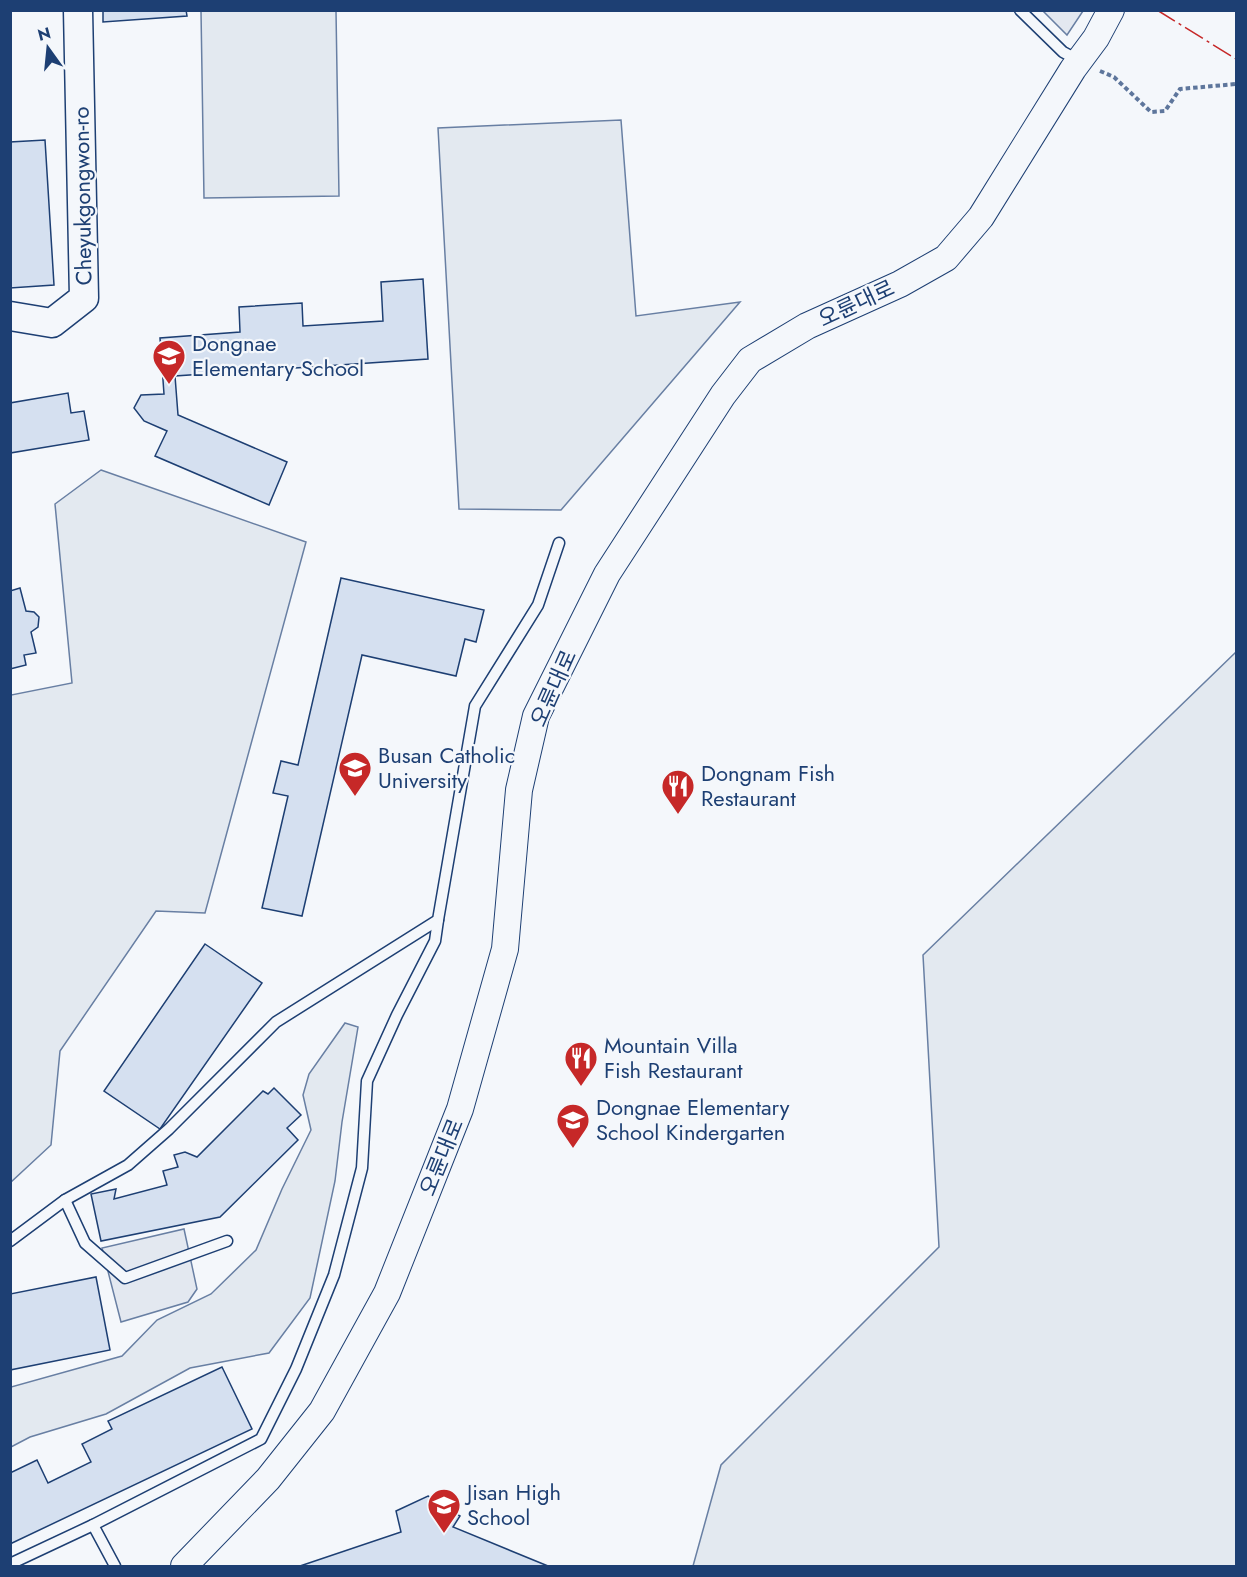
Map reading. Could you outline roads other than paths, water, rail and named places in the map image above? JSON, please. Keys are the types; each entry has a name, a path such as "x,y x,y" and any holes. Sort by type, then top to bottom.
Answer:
{"main road":[{"name":"Cheyukgongwon-ro","path":"10,316 52,323 84,298 78,10"}],"street":[{"name":"오륜대로","path":"184,1566 268,1479 322,1411 387,1293 460,1109 505,949 519,790 536,716 607,574 723,395 750,360 807,326 900,284 946,258 981,218 1076,65 1096,38 1111,10"}],"lane":[{"path":"1020,10 1076,65"},
{"path":"10,1564 93,1525 261,1439 296,1370 334,1275 362,1168 367,1081 397,1014 435,941 475,706 538,605 559,543"},
{"path":"10,1240 65,1200 128,1166 169,1129 276,1022 438,920"},
{"path":"65,1200 85,1243 125,1278 227,1240"},
{"path":"93,1525 115,1566"}],"place":[{"name":"Dongnae Elementary School","path":"169,385"},
{"name":"Busan Catholic University","path":"355,797"},
{"name":"Dongnam Fish Restaurant","path":"678,815"},
{"name":"Mountain Villa Fish Restaurant","path":"581,1087"},
{"name":"Dongnae Elementary School Kindergarten","path":"573,1149"},
{"name":"Jisan High School","path":"444,1534"}]}
